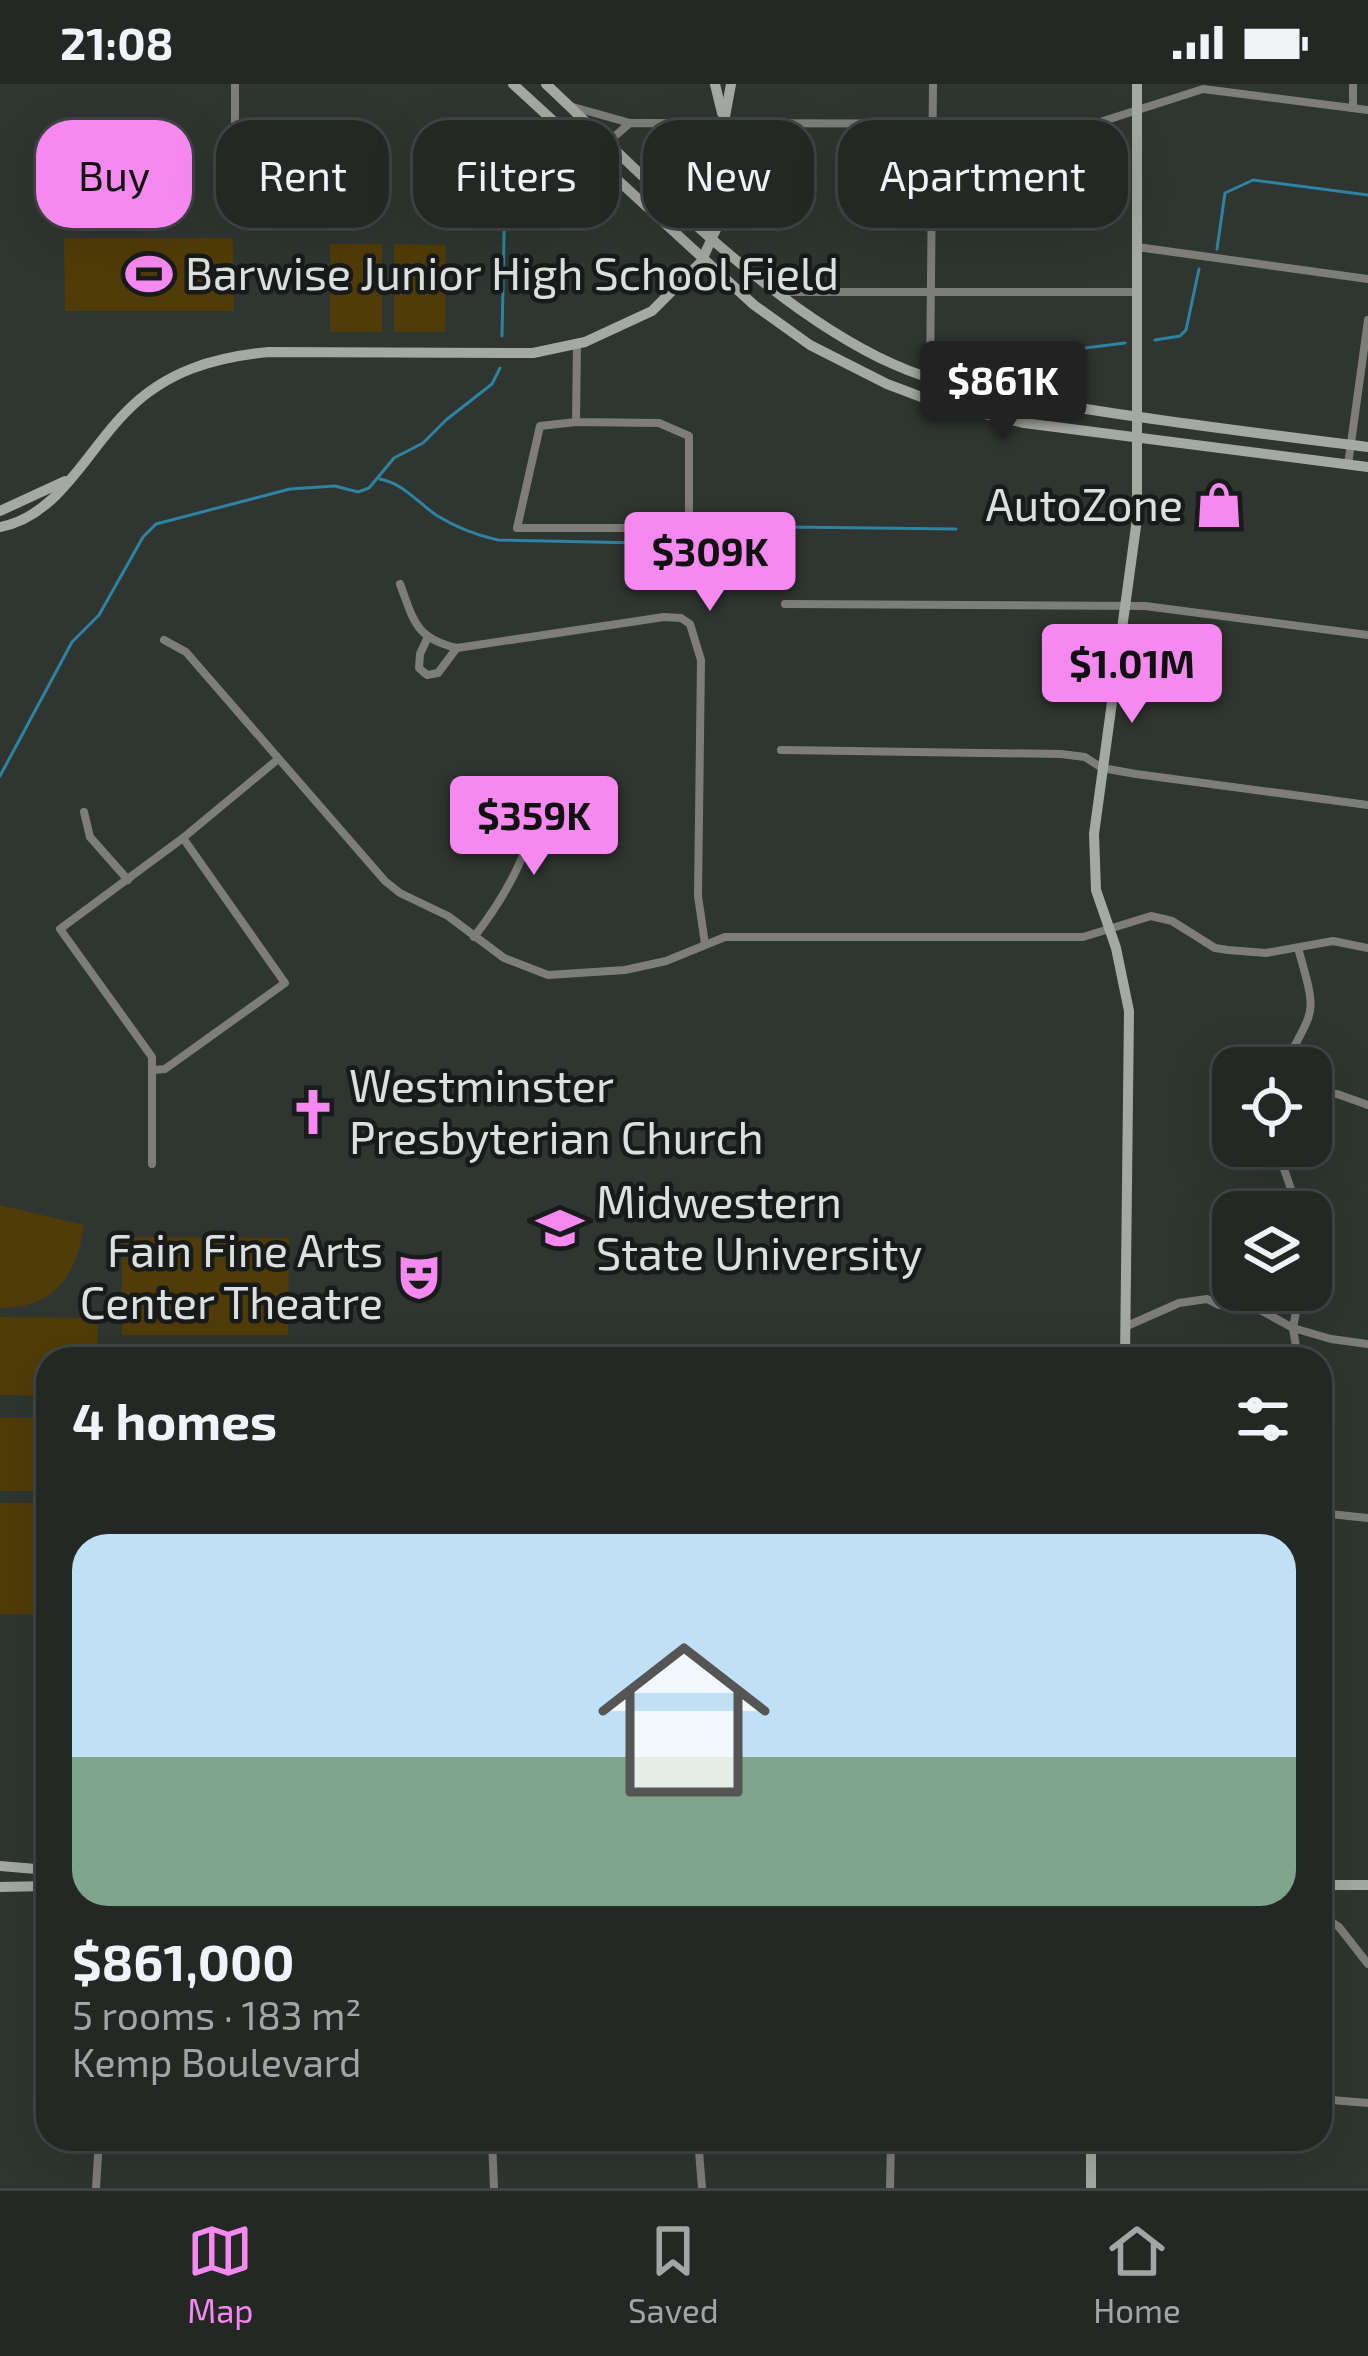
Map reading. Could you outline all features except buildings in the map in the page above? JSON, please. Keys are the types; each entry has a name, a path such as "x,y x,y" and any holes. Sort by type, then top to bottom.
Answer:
{"street":[{"path":"235,120 236,84"},
{"path":"513,84 552,120"},
{"path":"546,84 584,120"},
{"path":"715,84 724,120"},
{"path":"724,120 730,84"},
{"path":"932,120 933,84"},
{"path":"1126,1347 1129,1011 1096,890 1094,834 1137,519 1136,84"},
{"path":"1353,84 1353,108"},
{"path":"1106,120 1203,89 1368,110"},
{"path":"569,106 643,123"},
{"path":"619,132 630,123"},
{"path":"619,152 643,174"},
{"path":"619,180 754,305 811,345 926,399 1010,420 1368,467"},
{"path":"703,228 777,292 893,365 964,388 1137,418 1368,447"},
{"path":"0,527 26,520 48,505 127,410 196,364 269,352 533,353 577,344 652,311 704,257 718,228"},
{"path":"926,399 931,228"},
{"path":"1137,248 1368,279"},
{"path":"777,292 1137,292"},
{"path":"1348,465 1368,320"},
{"path":"576,422 577,344"},
{"path":"576,422 659,423 689,436 689,520 678,528 517,528 540,426 576,422"},
{"path":"0,511 68,480"},
{"path":"400,584 417,627 428,639 457,648 664,617 690,624 700,648 702,677 698,896 705,944"},
{"path":"785,604 1145,606 1368,634"},
{"path":"428,639 419,668 428,675 438,673 457,648"},
{"path":"164,640 186,652 386,881 448,916 504,958 536,972 574,976 666,961 725,937 1083,938 1160,916 1215,948 1256,953 1333,941 1368,948"},
{"path":"781,750 1061,754 1085,757 1102,768 1368,806"},
{"path":"152,1164 154,1070 146,1044 60,929 183,838 277,760"},
{"path":"474,937 506,888 536,817 535,797"},
{"path":"84,812 90,837 128,880"},
{"path":"154,1070 165,1069 285,983 183,838"},
{"path":"1296,1047 1312,1009 1312,991 1298,948"},
{"path":"1332,1094 1368,1105"},
{"path":"1127,1326 1179,1304 1207,1299 1219,1305 1253,1306 1293,1328 1368,1344"},
{"path":"1296,1311 1296,1347"},
{"path":"1332,1514 1368,1518"},
{"path":"0,1870 36,1872"},
{"path":"1332,1885 1368,1885"},
{"path":"0,1887 36,1886"},
{"path":"1332,1922 1368,1964"},
{"path":"1332,2100 1368,2103"},
{"path":"96,2188 98,2151"},
{"path":"492,2151 494,2188"},
{"path":"699,2151 702,2188"},
{"path":"890,2188 891,2151"},
{"path":"1091,2151 1091,2188"}],"shaded area":[{"name":"Barwise Junior High School Field","path":"64,238 233,238 234,311 65,311"},
{"path":"330,244 382,244 382,332 330,332"},
{"path":"394,244 446,245 445,332 394,332"},
{"path":"0,1205 84,1225 69,1273 49,1295 35,1302 0,1308"},
{"path":"122,1237 289,1238 288,1335 122,1335"},
{"path":"0,1317 98,1318 97,1347 36,1347 36,1396 0,1395"},
{"path":"0,1418 36,1418 36,1491 0,1491"},
{"path":"0,1503 36,1503 36,1614 0,1614"}],"waterway":[{"path":"1217,249 1225,193 1253,180 1368,195"},
{"path":"502,336 504,228"},
{"path":"1155,340 1180,336 1186,330 1199,269"},
{"path":"1053,352 1125,343"},
{"path":"0,776 72,642 99,615 143,537 156,524 290,489 335,486 358,492 369,488 394,458 423,443 492,384 500,368"},
{"path":"380,479 403,489 451,524 498,540 739,545 788,527 956,529"}],"place":[{"name":"Barwise Junior High School Field","path":"149,274"},
{"name":"AutoZone","path":"1219,505"},
{"name":"Westminster Presbyterian Church","path":"313,1112"},
{"name":"Midwestern State University","path":"560,1228"},
{"name":"Fain Fine Arts Center Theatre","path":"419,1277"}]}
